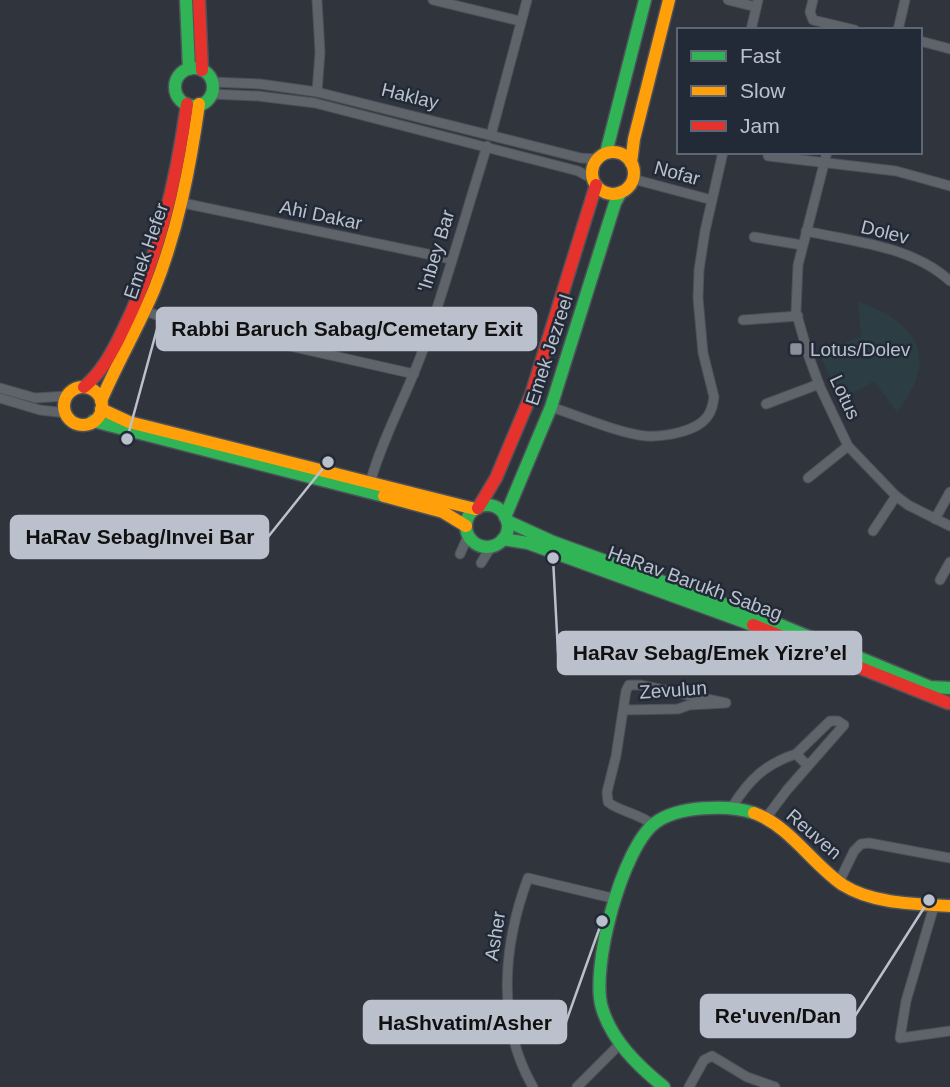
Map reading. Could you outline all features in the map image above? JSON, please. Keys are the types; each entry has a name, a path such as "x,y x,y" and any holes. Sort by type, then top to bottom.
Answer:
{"street":[{"path":"186,0 195,69"},
{"path":"195,69 199,0"},
{"path":"317,0 320,52 317,92"},
{"path":"433,0 520,21"},
{"path":"491,135 527,0"},
{"path":"645,0 602,156 592,169 594,182 608,193 621,192 633,179 631,163 634,139 669,0"},
{"path":"728,0 757,3 751,28"},
{"path":"813,0 810,12 813,20 847,28"},
{"path":"898,28 905,0"},
{"path":"922,42 950,49"},
{"path":"195,69 209,76 211,88 204,102 193,104 178,97 175,83 178,76 195,69"},
{"name":"Haklay","path":"211,88 260,84 317,92 581,158 602,156"},
{"name":"Haklay","path":"211,88 315,103 578,171 594,182"},
{"name":"Emek Hefer","path":"101,405 145,311 168,253 183,203 193,104"},
{"name":"Emek Hefer","path":"83,387 97,375 126,325 156,249 193,104"},
{"name":"'Inbey Bar","path":"370,483 383,443 414,374 487,146"},
{"path":"602,156 616,152 631,163"},
{"path":"551,407 647,436 687,429 707,418 714,397 703,353 698,298 699,270 723,154"},
{"path":"768,156 826,157 896,171 950,186"},
{"name":"Lotus","path":"826,157 797,265 797,316 819,384 848,446 908,505 950,526"},
{"name":"Nofar","path":"633,179 712,200"},
{"name":"Emek Jezreel","path":"476,508 486,498 496,478 531,395 594,182"},
{"name":"Emek Jezreel","path":"506,519 551,407 615,203 621,192"},
{"name":"Ahi Dakar","path":"183,203 452,259"},
{"name":"Dolev","path":"806,231 912,256 939,271 950,281"},
{"path":"754,237 802,245"},
{"path":"145,311 414,374"},
{"path":"743,320 797,316"},
{"path":"766,404 819,384"},
{"path":"481,563 491,547 503,540 507,530 506,519 494,507 476,508 129,422 101,405 92,390 83,387 74,389 67,396 64,405 66,413 79,424 93,421 429,507 443,512 467,531 480,546 491,547"},
{"path":"0,388 35,398 67,396"},
{"path":"0,398 40,410 66,413"},
{"path":"93,421 101,405"},
{"path":"807,478 848,446"},
{"path":"935,519 950,492"},
{"path":"873,531 897,496"},
{"path":"460,554 468,517 476,508"},
{"name":"HaRav Barukh Sabag","path":"506,519 543,538 773,622 930,687 950,698"},
{"name":"HaRav Barukh Sabag","path":"503,540 527,543 652,587 950,698"},
{"path":"940,580 950,562"},
{"name":"Zevulun","path":"623,710 678,709 689,705 726,703 629,685 626,691 623,710 616,757 607,792 608,802 614,807 642,816 652,824"},
{"path":"732,807 758,772 780,759 796,754 830,722 838,721 844,725 766,818"},
{"path":"796,754 808,766"},
{"name":"Reuven","path":"652,824 666,816 687,811 732,807 766,818 839,882 852,890 934,906 950,906"},
{"path":"652,824 633,852 617,899 603,947 599,976 600,1001 619,1045 664,1087"},
{"path":"839,882 854,851 861,844 869,843 950,858"},
{"name":"Asher","path":"533,1087 520,1065 507,1009 508,965 514,920 528,878 617,899"},
{"path":"934,906 906,1001 901,1038 950,1031"},
{"path":"577,1087 619,1045"},
{"path":"689,1087 704,1060 712,1056 747,1077 775,1087"}],"shaded area":[{"path":"858,301 895,320 908,331 916,344 920,359 918,375 897,412 874,381 841,400 818,352 861,337"}],"traffic: fast":[{"path":"186,0 189,69"},
{"path":"606,153 645,0"},
{"path":"194,68 207,74 213,87 207,100 194,106 181,100 175,87 181,74 194,68"},
{"path":"505,517 551,407 615,203 621,192"},
{"path":"93,421 384,496"},
{"path":"487,505 502,511 508,526 502,541 487,547 472,541 466,526 472,511 487,505"},
{"path":"507,521 553,542 773,622 930,687 950,688"},
{"path":"503,539 528,543 753,625"},
{"path":"664,1087 619,1042 602,1008 599,990 605,939 621,882 643,837 655,823 665,817 703,808 731,808 754,813"}],"traffic: slow":[{"path":"631,163 634,139 669,0"},
{"path":"101,401 148,304 170,245 192,152 199,104"},
{"path":"613,152 628,158 634,173 628,188 613,194 598,188 592,173 598,158 613,152"},
{"path":"83,387 96,393 102,406 96,419 83,425 70,419 64,406 70,393 83,387"},
{"path":"101,409 129,422 475,509"},
{"path":"384,496 443,512 466,526"},
{"path":"754,813 779,827 832,876 855,891 895,902 950,906"}],"traffic: jam":[{"path":"199,0 202,70"},
{"path":"84,387 102,368 111,353 146,276 171,192 187,104"},
{"path":"478,508 496,478 531,395 596,185"},
{"path":"753,625 948,703"}],"place":[{"name":"Lotus/Dolev","path":"796,349"},
{"name":"Rabbi Baruch Sabag/Cemetary Exit","path":"127,439"},
{"name":"HaRav Sebag/Invei Bar","path":"328,462"},
{"name":"HaRav Sebag/Emek Yizre’el","path":"553,558"},
{"name":"Re'uven/Dan","path":"929,900"},
{"name":"HaShvatim/Asher","path":"602,921"}]}
